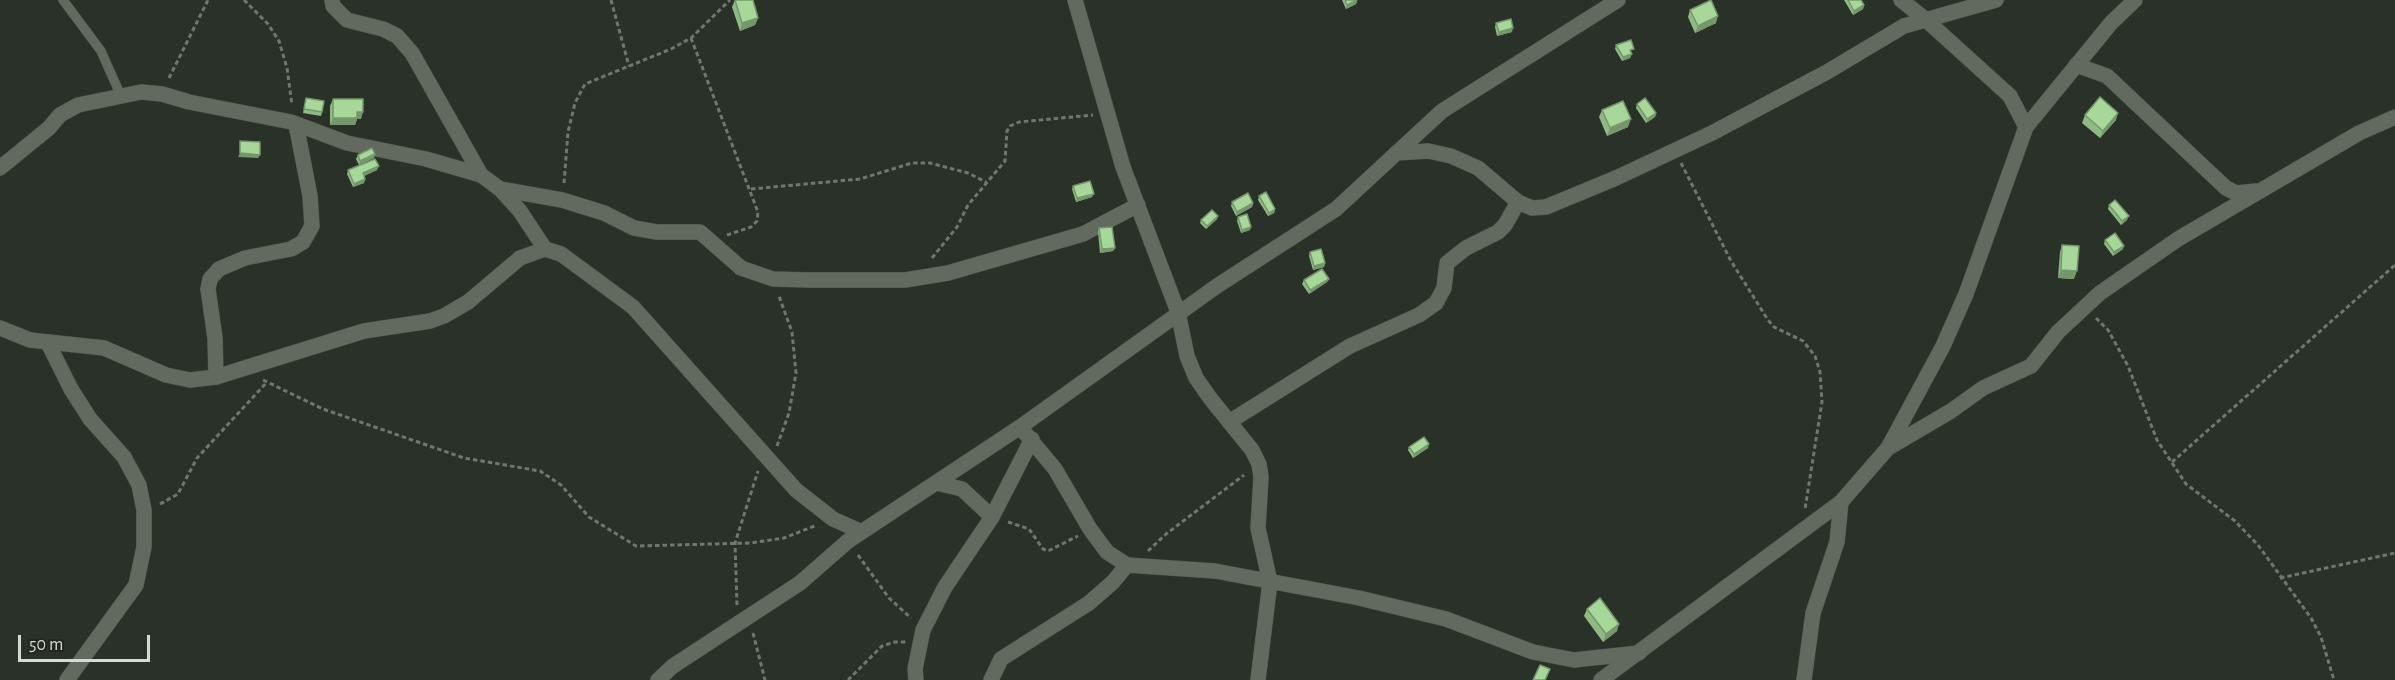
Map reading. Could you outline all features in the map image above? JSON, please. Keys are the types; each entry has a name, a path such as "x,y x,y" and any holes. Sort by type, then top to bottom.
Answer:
{"street":[{"path":"332,0 333,6 346,20 383,29 397,36 412,53 481,175"},
{"path":"1075,0 1123,167 1178,312 1187,356 1196,378 1252,450 1258,464 1261,477 1258,528 1270,582 1258,680"},
{"path":"658,680 673,666 800,583 848,541 1020,427 1135,346 1178,312 1336,209 1442,111 1618,0"},
{"path":"1901,0 2010,96 2026,128"},
{"path":"1396,153 1428,151 1451,156 1478,168 1518,202 1532,208 1546,207 1616,178 1674,150 1827,72 1904,26 1996,0"},
{"path":"1601,680 1639,654 1840,502 1888,448 1943,346 1962,304 2026,128 2111,23 2135,0"},
{"path":"2076,65 2107,76 2226,188 2236,193 2259,190"},
{"path":"0,168 49,128 60,115 78,105 121,96 162,94 189,102 294,123 347,143 426,159 481,175 500,189 520,211 545,249"},
{"path":"1888,448 1951,411 1983,388 2031,366 2079,311 2100,293 2178,239 2359,132 2395,117"},
{"path":"216,377 215,338 208,289 210,279 219,269 245,258 291,249 303,242 312,226 310,196 294,123"},
{"path":"500,189 562,200 604,213 634,228 657,232 700,232 711,239 741,268 773,279 905,280 948,273 1083,234 1138,205"},
{"path":"1229,422 1350,346 1436,303 1444,288 1447,263 1453,256 1498,232 1505,225 1518,202"},
{"path":"0,328 30,340 48,343 77,343 104,348 166,375 190,380 216,377 364,331 430,321 444,316 468,302 520,258 545,249 561,254 633,307 796,490 833,519 862,532"},
{"path":"48,343 71,389 90,419 124,457 140,485 144,510 144,547 136,585 67,680"},
{"path":"1020,427 1055,469 1090,529 1107,552 1130,565 1215,571 1359,598 1446,620 1533,651 1574,660 1639,654"},
{"path":"916,680 915,669 922,636 945,587 993,514 1032,439"},
{"path":"937,483 962,489 993,514"},
{"path":"1804,680 1814,613 1837,542 1840,502"},
{"path":"991,680 1001,659 1089,603 1130,565"}],"lane":[{"path":"63,0 101,51 121,96"}],"path":[{"path":"162,94 208,0"},
{"path":"244,0 268,24 279,41 292,92 294,123"},
{"path":"611,0 629,66"},
{"path":"562,200 568,132 575,103 585,84 691,38 730,0"},
{"path":"691,38 758,212 757,221 735,233 711,239"},
{"path":"905,280 941,249 986,182 1005,161 1006,131 1010,126 1019,122 1108,113"},
{"path":"1674,150 1731,261 1768,320 1774,327 1803,341 1815,356 1820,372 1822,402 1809,495 1797,536"},
{"path":"751,189 860,179 912,163 930,163 968,173 986,182"},
{"path":"2172,462 2395,265"},
{"path":"765,680 743,621 735,543 767,457 789,413 796,373 792,332 773,279"},
{"path":"2079,311 2101,321 2108,330 2128,366 2157,440 2186,484 2235,520 2258,545 2311,618 2321,638 2334,680"},
{"path":"242,370 323,409 464,458 540,471 561,485 589,517 636,546 735,543 784,538 833,519"},
{"path":"144,510 178,494 197,458 267,382"},
{"path":"1130,565 1166,534 1258,464"},
{"path":"993,514 1006,522 1029,529 1043,549 1048,551 1090,529"},
{"path":"848,541 889,598 922,636 882,646 848,680"},
{"path":"2280,578 2395,554"}],"building":[{"path":"735,0 753,0 758,18 742,23"},
{"path":"1345,0 1357,0 1347,5"},
{"path":"1711,0 1718,16 1698,26 1690,10"},
{"path":"1848,0 1861,0 1864,5 1854,11"},
{"path":"1511,19 1513,28 1499,32 1496,23"},
{"path":"1631,40 1634,49 1630,50 1632,54 1623,57 1616,45"},
{"path":"2100,97 2118,113 2103,131 2085,115"},
{"path":"306,98 324,101 322,112 304,109"},
{"path":"1645,98 1656,113 1647,119 1637,104"},
{"path":"333,99 363,99 363,112 357,112 357,118 333,118"},
{"path":"1623,101 1631,119 1610,128 1602,110"},
{"path":"240,141 260,142 260,155 240,153"},
{"path":"372,148 375,154 360,161 358,155"},
{"path":"375,159 379,166 363,173 365,179 354,184 348,170"},
{"path":"1090,181 1094,194 1077,198 1073,186"},
{"path":"1266,192 1275,209 1269,213 1259,196"},
{"path":"1248,193 1253,203 1237,212 1232,202"},
{"path":"2115,200 2129,216 2122,221 2109,205"},
{"path":"1212,210 1218,216 1207,226 1201,220"},
{"path":"1247,214 1251,227 1242,230 1238,217"},
{"path":"1112,227 1115,248 1102,249 1099,228"},
{"path":"2115,233 2124,246 2114,252 2105,240"},
{"path":"2062,245 2079,246 2077,271 2061,270"},
{"path":"1321,249 1325,263 1314,266 1310,252"},
{"path":"1322,269 1329,279 1310,290 1304,280"},
{"path":"1424,437 1429,444 1414,454 1409,447"},
{"path":"1600,598 1619,624 1606,634 1587,609"},
{"path":"1540,665 1550,669 1545,680 1533,680"}]}
